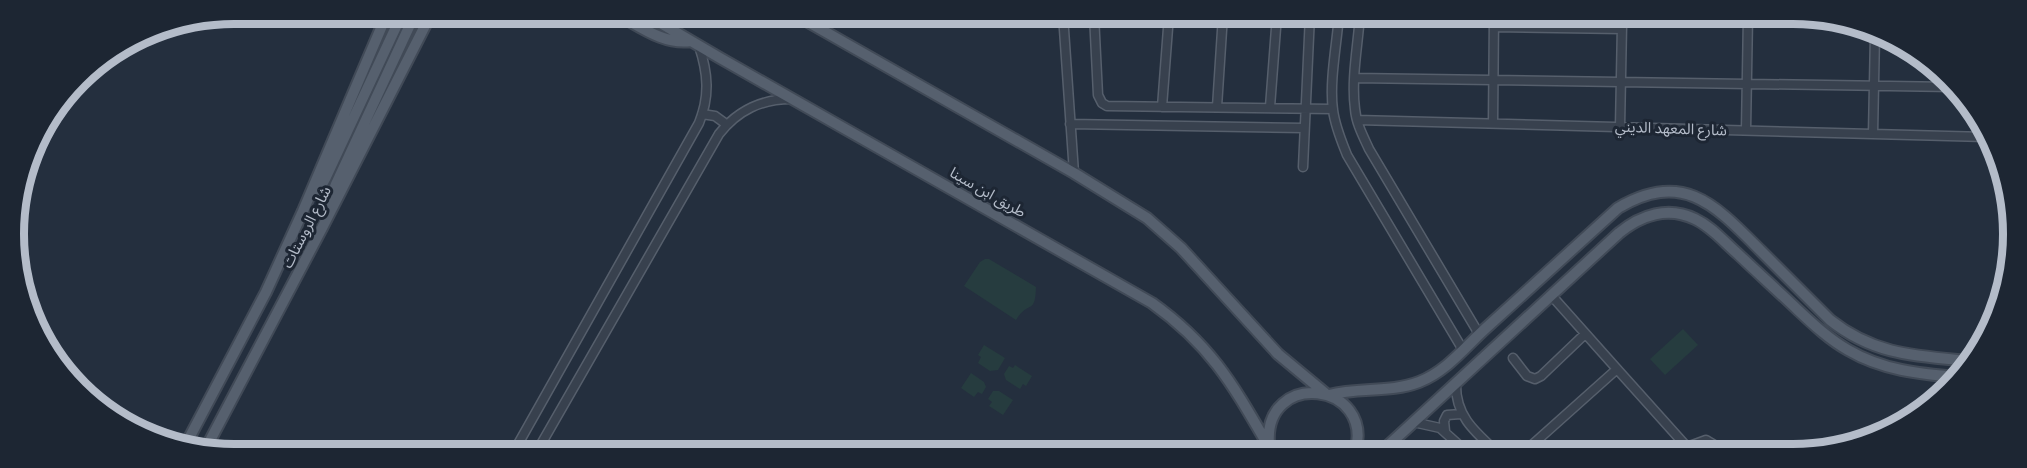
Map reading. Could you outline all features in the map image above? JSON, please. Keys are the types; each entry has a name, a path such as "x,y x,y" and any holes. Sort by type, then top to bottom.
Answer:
{"main road":[{"name":"شارع الروستات","path":"189,439 266,292 383,24"},
{"path":"303,211 326,177 397,24"},
{"path":"322,228 325,212 336,184 410,24"},
{"name":"شارع الروستات","path":"209,442 426,24"},
{"path":"636,24 662,39 696,43"},
{"name":"طريق ابن سينا","path":"663,24 1134,291 1170,316 1200,343 1225,372 1267,444"},
{"path":"812,24 1120,200 1165,232 1278,354 1327,394 1339,400 1354,417 1357,444"},
{"path":"1269,444 1268,434 1271,421 1277,409 1287,400 1305,393 1327,394 1392,389 1407,386 1435,374 1447,366 1618,208 1645,195 1676,192 1705,200 1717,208 1826,315 1851,335 1875,347 1893,352 1961,360"},
{"path":"1390,444 1629,224 1654,214 1682,214 1706,225 1818,329 1848,351 1900,371 1947,376"}],"street":[{"path":"1064,24 1074,173"},
{"path":"1094,24 1098,95 1102,104 1113,107 1333,109"},
{"path":"1162,107 1167,24"},
{"path":"1217,107 1222,24"},
{"path":"1270,107 1276,24"},
{"path":"1303,167 1309,24"},
{"path":"1338,24 1332,91 1333,109 1336,126 1347,155 1463,350"},
{"path":"1359,24 1354,109 1357,120 1369,149 1479,334"},
{"path":"1620,127 1622,24"},
{"path":"1746,130 1748,24"},
{"path":"1493,123 1494,27 1622,29"},
{"path":"1873,134 1875,41"},
{"path":"518,444 702,114 707,80 696,43"},
{"path":"1355,78 1942,87"},
{"path":"541,444 712,144 726,124 750,107 777,99 792,99"},
{"path":"702,114 716,116 726,124"},
{"name":"شارع المعهد الديني","path":"1357,120 1979,137"},
{"path":"1070,124 1304,128"},
{"path":"1551,295 1684,444"},
{"path":"1513,358 1527,376 1535,379 1585,334"},
{"path":"1533,444 1617,369"},
{"path":"1456,383 1456,398 1461,414 1472,429 1488,444"},
{"path":"1445,431 1446,415 1461,414"},
{"path":"1413,422 1434,425 1445,431 1459,444"},
{"path":"1693,444 1701,440 1713,444"}],"green space":[{"path":"989,259 1036,287 1033,305 1024,310 1016,320 964,286 980,262"},
{"path":"1683,329 1698,345 1665,375 1650,359"},
{"path":"984,345 1005,358 998,370 990,371 978,363 981,357 978,355"},
{"path":"1015,365 1032,376 1026,386 1023,384 1020,389 1006,380 1004,374 1009,366 1013,368"},
{"path":"971,373 984,382 986,387 982,394 978,392 974,397 961,388"},
{"path":"993,391 999,391 1013,400 1003,415 989,406 992,402 988,399"}]}
